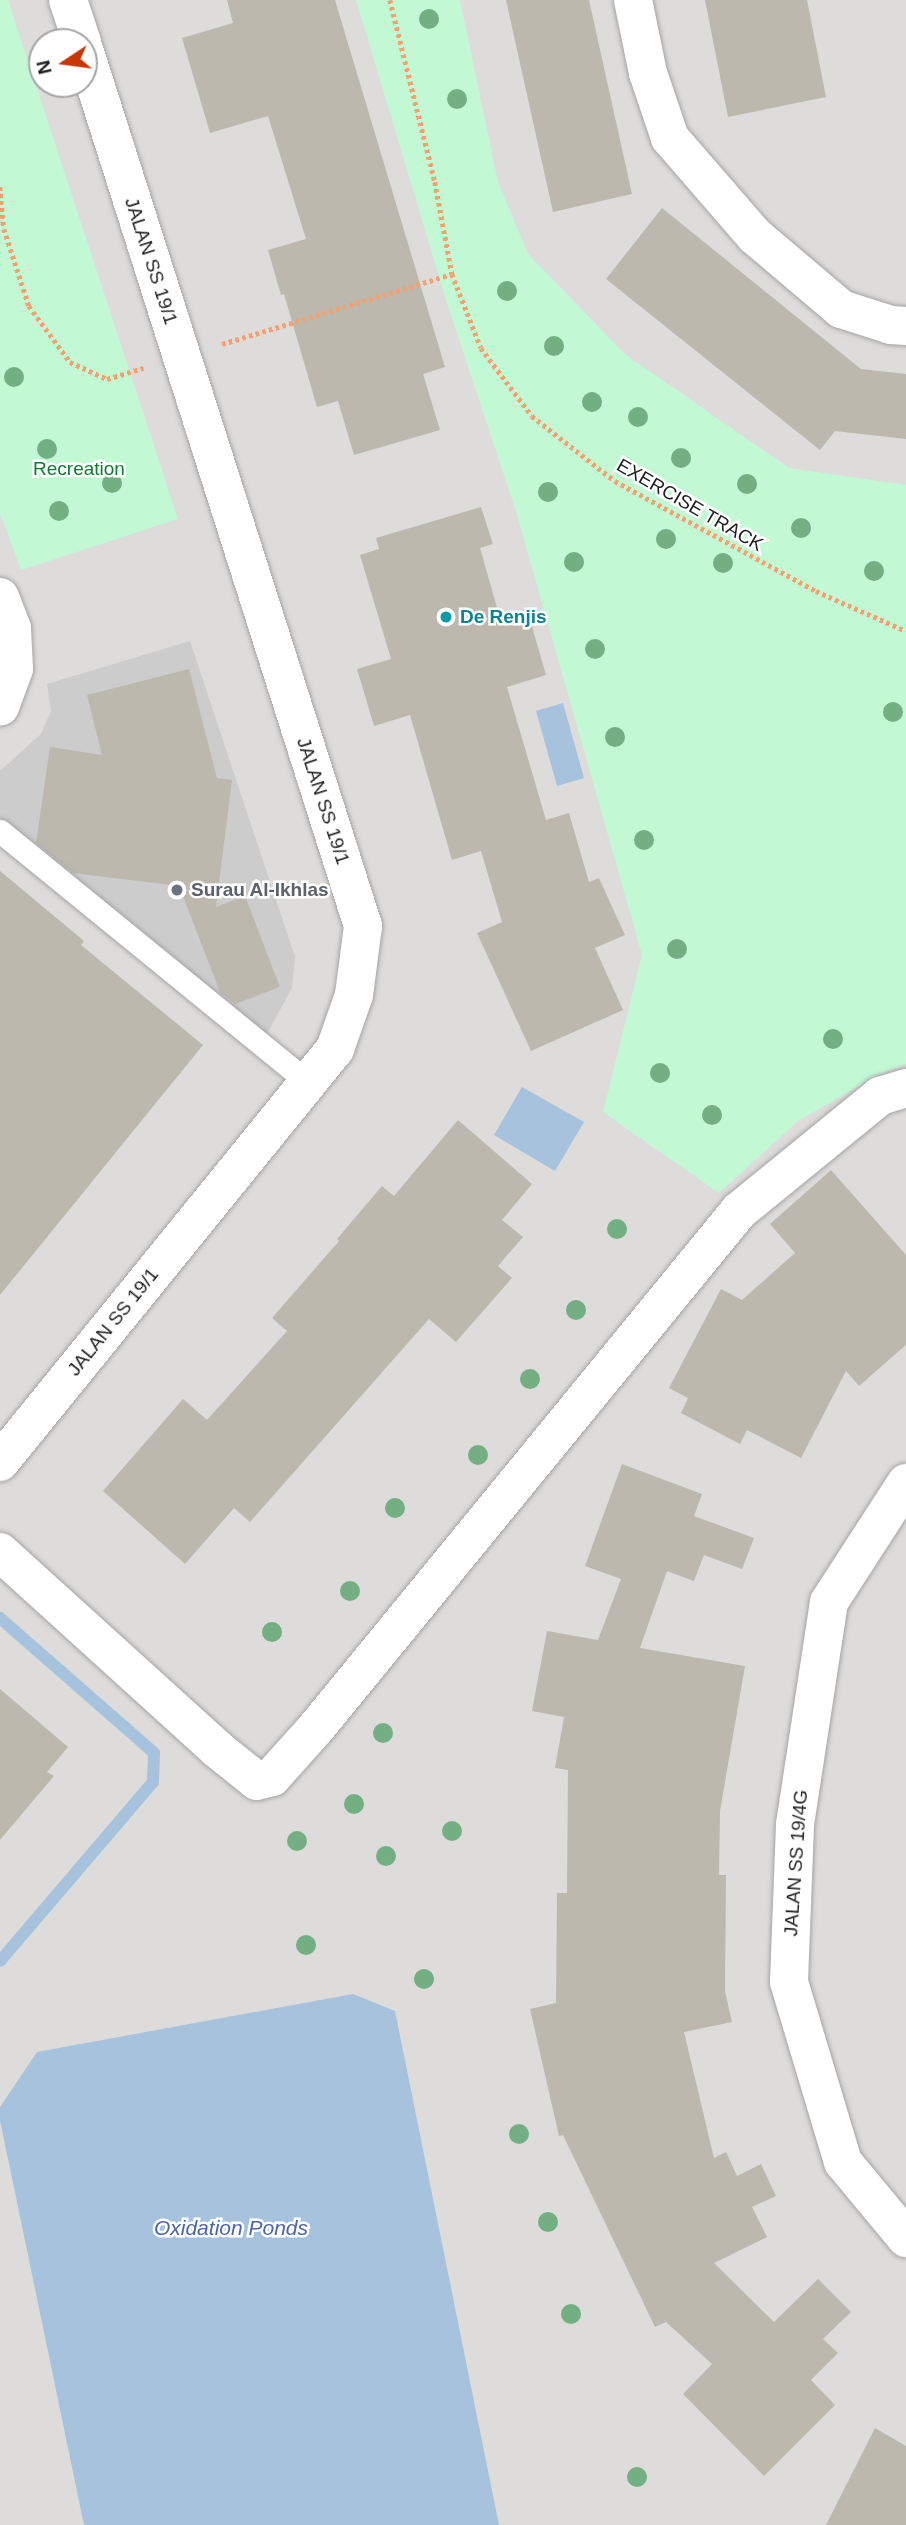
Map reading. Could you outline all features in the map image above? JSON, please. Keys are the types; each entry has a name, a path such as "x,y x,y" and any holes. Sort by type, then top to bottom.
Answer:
{"street":[{"path":"68,0 77,28"},
{"path":"633,0 648,73 670,138 755,236 841,309 891,325 906,326"},
{"name":"JALAN SS 19/1","path":"0,1462 335,1049 354,995 363,926 98,93"},
{"path":"0,597 12,628 14,669 0,707"},
{"path":"0,1552 217,1749 257,1781 272,1777 316,1728 739,1211 880,1097 906,1088"},
{"name":"JALAN SS 19/4G","path":"906,1483 829,1602 796,1825 789,1982 843,2162 906,2238"}],"lane":[{"path":"0,831 307,1081"}],"path":[{"name":"EXERCISE TRACK","path":"390,0 429,158 452,274 481,348 533,416 615,481 816,591 906,631"},
{"path":"0,187 4,229 29,306 69,362 107,379 452,274"}],"shaded area":[{"path":"0,0 906,0 906,2525 0,2525"},
{"name":"Surau Al-Ikhlas","path":"190,641 295,957 292,988 263,1041 0,823 0,771 41,734 51,711 47,684"}],"green space":[{"name":"Recreation","path":"0,0 8,0 28,61 28,98 40,98 178,519 21,570 0,513"},
{"path":"356,0 460,0 498,182 528,254 626,355 789,468 906,485 906,1064 880,1074 798,1121 719,1193 603,1112 642,955 516,511 446,300"}],"water":[{"path":"563,703 584,778 557,786 536,711"},
{"path":"522,1087 584,1122 555,1171 494,1135"},
{"name":"Oxidation Ponds","path":"353,1994 395,2011 499,2525 84,2525 0,2120 0,2107 37,2052"}],"building":[{"path":"227,0 335,0 445,367 423,374 440,430 354,455 338,401 317,407 284,294 281,295 268,250 306,239 268,116 210,133 182,38 233,23"},
{"path":"506,0 589,0 632,194 553,212"},
{"path":"705,0 807,0 826,97 728,117"},
{"path":"662,208 861,369 906,374 906,439 835,431 820,450 606,279"},
{"path":"481,507 493,544 480,548 500,618 527,609 546,675 507,687 546,820 569,813 589,882 599,878 625,935 595,948 623,1010 531,1051 477,933 502,922 481,851 452,860 410,715 374,726 357,669 391,659 360,555 379,549 376,538"},
{"path":"189,669 217,778 232,780 216,907 245,896 280,987 235,1004 220,992 179,886 73,873 36,843 50,747 102,755 87,695"},
{"path":"0,871 84,941 81,945 203,1045 0,1295"},
{"path":"458,1120 532,1184 502,1220 523,1237 498,1266 512,1278 456,1342 429,1319 250,1522 234,1508 185,1564 103,1491 183,1399 207,1420 287,1331 272,1318 339,1241 337,1239 382,1186 394,1196"},
{"path":"831,1170 906,1255 906,1345 859,1386 846,1371 801,1458 747,1430 740,1444 681,1413 688,1398 669,1388 721,1289 742,1300 795,1253 770,1224"},
{"path":"622,1464 702,1494 694,1516 754,1538 742,1569 704,1555 694,1581 667,1571 640,1648 745,1666 720,1811 719,1875 726,1875 725,1991 732,2022 684,2032 714,2158 726,2152 737,2176 761,2164 776,2196 752,2207 767,2237 714,2263 774,2322 818,2279 851,2312 823,2339 838,2353 811,2380 835,2405 764,2476 683,2394 712,2364 666,2322 655,2327 563,2135 559,2136 530,2009 556,2003 557,1893 567,1893 568,1770 555,1768 564,1717 532,1711 547,1631 598,1640 621,1579 585,1566"},
{"path":"0,1689 68,1747 47,1772 54,1776 0,1840"},
{"path":"875,2428 906,2446 906,2525 826,2525"}],"waterway":[{"path":"0,1618 154,1753 153,1782 0,1961"}],"place":[{"name":"De Renjis","path":"446,617"},
{"name":"Surau Al-Ikhlas","path":"177,890"}]}
